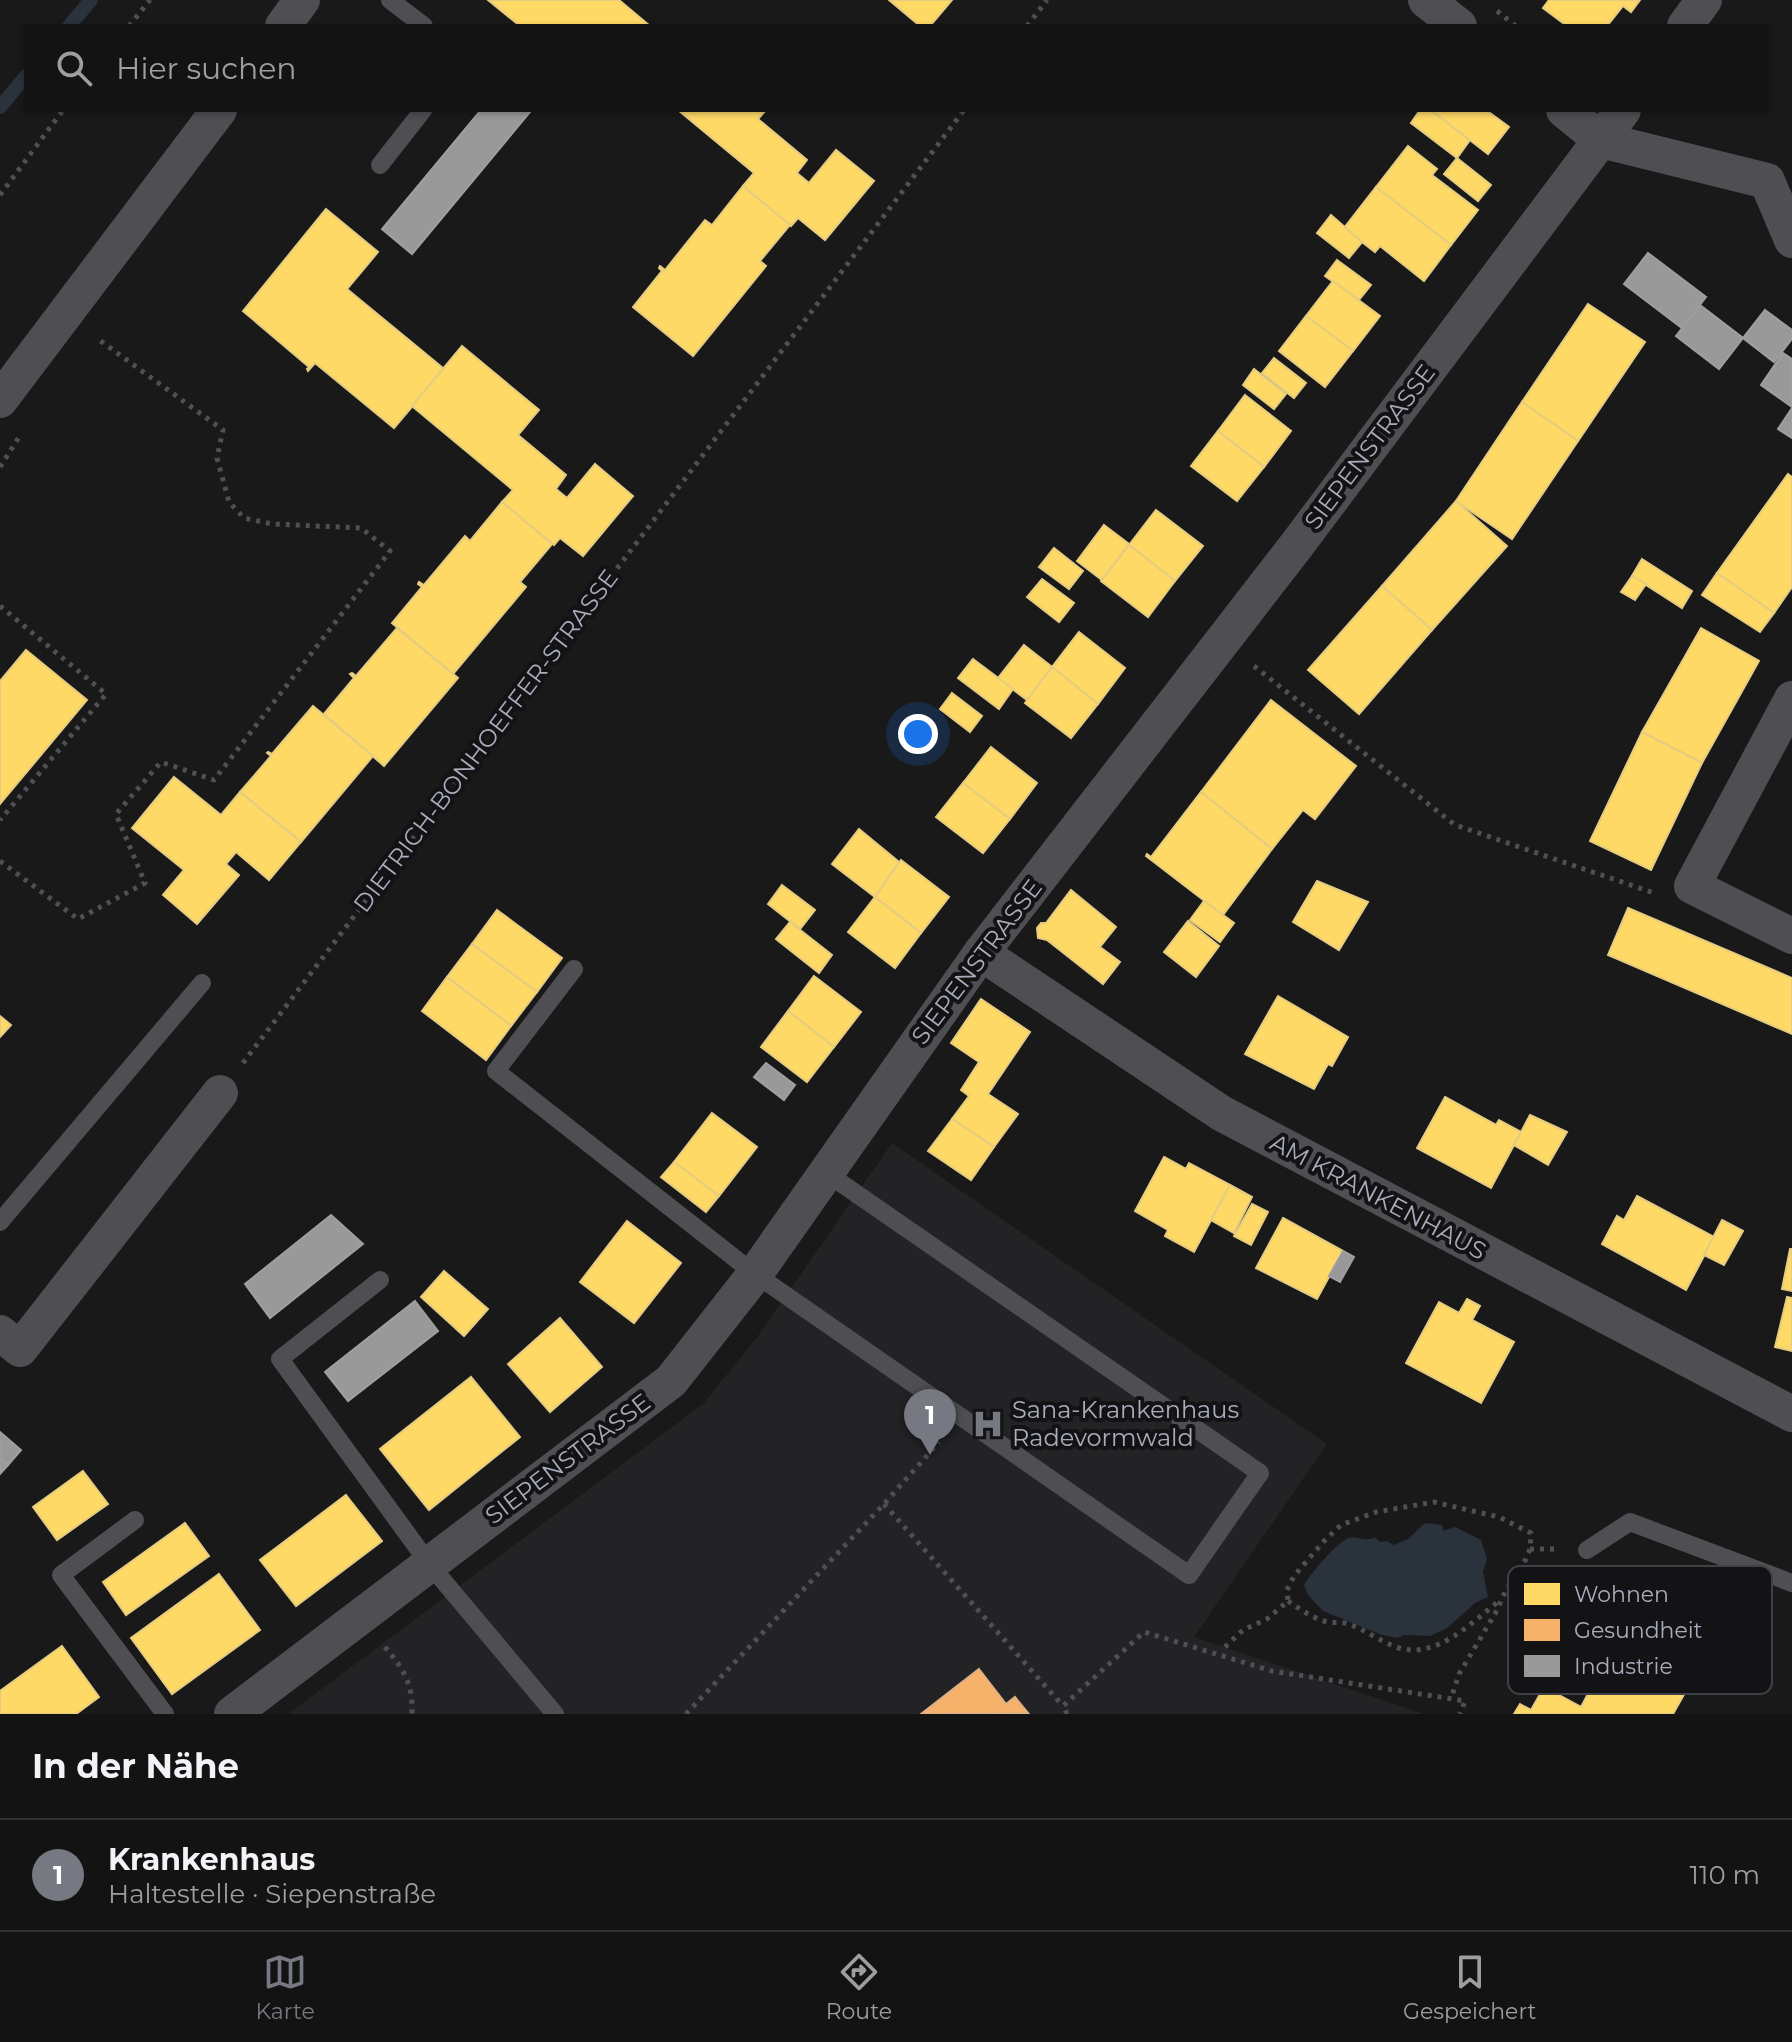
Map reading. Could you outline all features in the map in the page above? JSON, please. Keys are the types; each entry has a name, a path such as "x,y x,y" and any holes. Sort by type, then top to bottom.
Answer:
{"street":[{"path":"284,24 302,0"},
{"path":"1426,0 1456,24"},
{"path":"1686,24 1704,0"},
{"path":"0,400 217,112"},
{"path":"1566,112 1601,140 1767,181 1792,240"},
{"name":"SIEPENSTRASSE","path":"232,1714 671,1381 755,1274 981,953 1222,641 1622,112"},
{"path":"1792,699 1692,886 1792,936"},
{"name":"AM KRANKENHAUS","path":"981,953 1221,1113 1792,1414"},
{"path":"0,1333 20,1349 220,1093"}],"lane":[{"path":"390,0 421,24"},
{"path":"380,165 421,112"},
{"path":"574,969 496,1071 755,1274 1189,1575 1260,1473 825,1172"},
{"path":"0,1222 202,983"},
{"path":"380,1280 280,1359 430,1565 555,1714"},
{"path":"135,1520 61,1575 165,1714"},
{"path":"1587,1550 1630,1522 1747,1566"},
{"path":"1772,1575 1792,1583"}],"path":[{"path":"131,24 150,0"},
{"path":"1029,24 1047,0"},
{"path":"0,195 62,112"},
{"name":"DIETRICH-BONHOEFFER-STRASSE","path":"220,1093 962,112"},
{"path":"0,861 78,919 145,883 116,814 161,762 214,780 390,551 361,528 272,524 244,518 229,502 217,458 223,430 64,316"},
{"path":"0,606 106,694 0,820"},
{"path":"1222,641 1455,825 1662,896 1692,886"},
{"path":"686,1714 884,1504 961,1417"},
{"path":"1288,1601 1287,1590 1294,1576 1341,1525 1376,1512 1434,1502 1499,1517 1531,1533 1530,1549 1522,1566"},
{"path":"884,1504 1067,1714"},
{"path":"1451,1699 1459,1674 1508,1587"},
{"path":"1288,1601 1324,1621 1345,1623 1393,1646 1424,1651 1459,1634 1499,1601"},
{"path":"1225,1647 1243,1630 1267,1619 1288,1601"},
{"path":"1063,1706 1144,1632 1272,1671 1465,1701 1460,1714"},
{"path":"379,1640 407,1674 413,1699 412,1714"}],"shaded area":[{"name":"Sana-Krankenhaus Radevormwald","path":"892,1143 1327,1444 1194,1637 1424,1714 288,1714 703,1404 758,1336"},
{"path":"1425,1523 1442,1525 1443,1531 1455,1527 1481,1540 1487,1559 1483,1572 1488,1597 1475,1603 1447,1628 1430,1636 1404,1635 1397,1638 1382,1635 1323,1611 1308,1595 1304,1585 1307,1580 1344,1540 1375,1538 1394,1545 1408,1539"}],"building: Wohnen":[{"path":"488,0 619,0 648,24 518,24"},
{"path":"889,0 952,0 932,24 918,24"},
{"path":"1549,0 1640,0 1631,12 1623,6 1609,24 1564,24 1543,8"},
{"path":"680,112 764,112 758,119 807,160 797,173 809,183 836,150 874,181 825,240 798,218 791,226 743,186 754,173"},
{"path":"1419,112 1434,112 1470,140 1457,158 1411,123"},
{"path":"1434,112 1489,112 1509,127 1488,154"},
{"path":"1408,146 1437,169 1432,175 1478,210 1451,245 1376,187"},
{"path":"1457,158 1491,185 1478,201 1444,174"},
{"path":"743,186 790,225 760,261 766,266 693,356 633,307 662,271 660,266 665,270 705,220 712,225"},
{"path":"1376,187 1451,245 1424,281 1380,246 1375,252 1344,228"},
{"path":"326,209 378,252 347,289 444,369 394,428 315,363 308,371 309,367 243,311"},
{"path":"1331,215 1362,242 1349,258 1317,233"},
{"path":"1337,260 1371,285 1359,300 1325,276"},
{"path":"1333,281 1380,316 1353,351 1306,316"},
{"path":"1588,304 1645,342 1578,441 1522,402"},
{"path":"1306,316 1353,351 1325,387 1279,351"},
{"path":"462,346 539,410 518,435 566,475 556,489 567,498 595,464 633,496 583,556 560,538 554,545 502,502 513,490 412,406"},
{"path":"1274,358 1306,383 1294,398 1262,373"},
{"path":"1254,369 1286,394 1274,409 1243,385"},
{"path":"1245,395 1291,431 1264,467 1218,431"},
{"path":"1522,402 1578,441 1512,539 1456,501"},
{"path":"1218,431 1264,467 1237,501 1191,466"},
{"path":"1788,474 1792,477 1792,587 1774,613 1717,573"},
{"path":"1456,501 1507,546 1432,630 1382,586"},
{"path":"502,502 552,544 520,582 526,587 453,674 392,623 422,587 419,582 424,585 465,536 470,541"},
{"path":"1156,510 1203,546 1175,581 1129,545"},
{"path":"1104,525 1129,544 1102,580 1077,561"},
{"path":"1129,545 1175,581 1148,617 1101,581"},
{"path":"1054,548 1083,571 1069,589 1039,567"},
{"path":"1642,559 1692,591 1682,608 1632,576"},
{"path":"1717,573 1774,613 1760,632 1702,595"},
{"path":"1632,576 1646,584 1635,600 1621,592"},
{"path":"1042,579 1074,603 1059,622 1027,597"},
{"path":"1382,586 1432,630 1359,714 1308,670"},
{"path":"397,628 458,678 384,766 324,714 354,678 350,674 356,676"},
{"path":"1701,628 1759,661 1702,763 1642,732"},
{"path":"1079,632 1125,668 1098,704 1052,667"},
{"path":"1024,645 1052,667 1027,700 998,678"},
{"path":"26,650 87,700 0,804 0,681"},
{"path":"973,659 1013,689 999,709 958,678"},
{"path":"1052,667 1098,704 1071,738 1025,703"},
{"path":"952,693 982,716 970,732 940,709"},
{"path":"1271,700 1356,766 1315,819 1303,810 1272,849 1201,792"},
{"path":"313,706 373,756 301,842 240,792 271,756 267,753 272,754"},
{"path":"1642,732 1702,763 1651,870 1590,841"},
{"path":"991,747 1037,783 1010,819 963,783"},
{"path":"174,777 221,815 240,792 301,842 269,880 236,852 226,864 239,875 197,924 163,895 184,870 132,828"},
{"path":"963,783 1010,819 983,853 936,817"},
{"path":"1201,792 1272,849 1223,915 1146,856 1151,857"},
{"path":"859,829 899,862 875,897 832,864"},
{"path":"901,860 949,897 921,933 875,897"},
{"path":"1317,881 1368,902 1339,950 1293,922"},
{"path":"782,885 815,910 800,929 768,904"},
{"path":"1071,890 1116,927 1100,947 1120,962 1103,984 1047,940 1038,938 1037,928 1041,923 1046,923"},
{"path":"875,897 921,933 895,968 848,932"},
{"path":"1204,901 1234,923 1220,942 1190,920"},
{"path":"1628,908 1792,978 1792,1034 1608,955"},
{"path":"497,910 562,958 537,992 472,944"},
{"path":"1188,921 1219,946 1196,977 1164,952"},
{"path":"790,922 832,955 819,973 776,939"},
{"path":"472,944 537,992 511,1026 447,977"},
{"path":"814,976 861,1012 834,1047 788,1011"},
{"path":"447,977 511,1026 486,1060 422,1011"},
{"path":"1278,996 1348,1037 1332,1066 1328,1064 1314,1089 1245,1054"},
{"path":"981,999 1030,1032 988,1094 1018,1114 994,1147 952,1119 969,1096 961,1090 979,1062 951,1043"},
{"path":"788,1011 834,1047 807,1082 761,1047"},
{"path":"0,1016 11,1025 0,1037"},
{"path":"1445,1097 1496,1125 1499,1120 1521,1132 1491,1188 1417,1148"},
{"path":"712,1113 757,1147 719,1196 674,1162"},
{"path":"1530,1115 1567,1132 1548,1165 1514,1145"},
{"path":"952,1119 994,1147 971,1180 928,1151"},
{"path":"1164,1157 1186,1169 1189,1163 1230,1185 1194,1252 1165,1236 1168,1230 1135,1211"},
{"path":"674,1162 719,1196 706,1212 661,1177"},
{"path":"1230,1185 1252,1197 1234,1233 1211,1220"},
{"path":"1637,1196 1714,1237 1686,1290 1602,1244 1617,1216 1624,1220"},
{"path":"1252,1204 1268,1212 1251,1245 1234,1236"},
{"path":"1283,1218 1343,1251 1317,1299 1256,1268"},
{"path":"1722,1220 1743,1231 1724,1265 1704,1255"},
{"path":"627,1221 681,1263 634,1323 580,1282"},
{"path":"1792,1249 1792,1291 1782,1289"},
{"path":"444,1271 488,1309 464,1336 421,1297"},
{"path":"1787,1297 1792,1298 1792,1351 1775,1347"},
{"path":"1467,1299 1480,1306 1472,1320 1514,1342 1481,1403 1406,1363 1439,1302 1459,1313"},
{"path":"560,1318 602,1367 550,1412 508,1364"},
{"path":"471,1377 520,1437 429,1510 380,1449"},
{"path":"83,1471 108,1504 57,1540 33,1507"},
{"path":"346,1495 382,1541 296,1606 260,1560"},
{"path":"185,1523 209,1556 126,1615 103,1582"},
{"path":"219,1574 260,1630 172,1694 131,1638"},
{"path":"62,1646 99,1697 76,1714 0,1714 0,1691"},
{"path":"1540,1694 1557,1694 1581,1707 1588,1694 1684,1694 1673,1714 1514,1714 1520,1704 1531,1710"}],"building: Gesundheit":[{"path":"979,1669 1006,1704 1015,1697 1028,1713 921,1714"}],"building: Industrie":[{"path":"479,112 530,112 412,254 382,229"},
{"path":"1648,253 1706,297 1682,328 1624,284"},
{"path":"1700,305 1743,338 1719,369 1676,336"},
{"path":"1765,310 1792,330 1792,339 1774,362 1743,338"},
{"path":"1783,353 1792,359 1792,407 1761,385"},
{"path":"1792,408 1792,438 1778,429"},
{"path":"766,1063 795,1085 784,1100 754,1077"},
{"path":"331,1215 363,1244 270,1318 245,1284"},
{"path":"1343,1251 1354,1257 1340,1282 1329,1276"},
{"path":"415,1301 438,1331 348,1401 325,1372"},
{"path":"0,1432 21,1450 8,1465 0,1458"},
{"path":"0,1458 8,1465 0,1474"}],"waterway":[{"path":"71,24 91,0"},
{"path":"0,107 24,78"}],"place":[{"name":"Sana-Krankenhaus Radevormwald","path":"988,1424"},
{"name":"Krankenhaus","path":"930,1455"}]}
